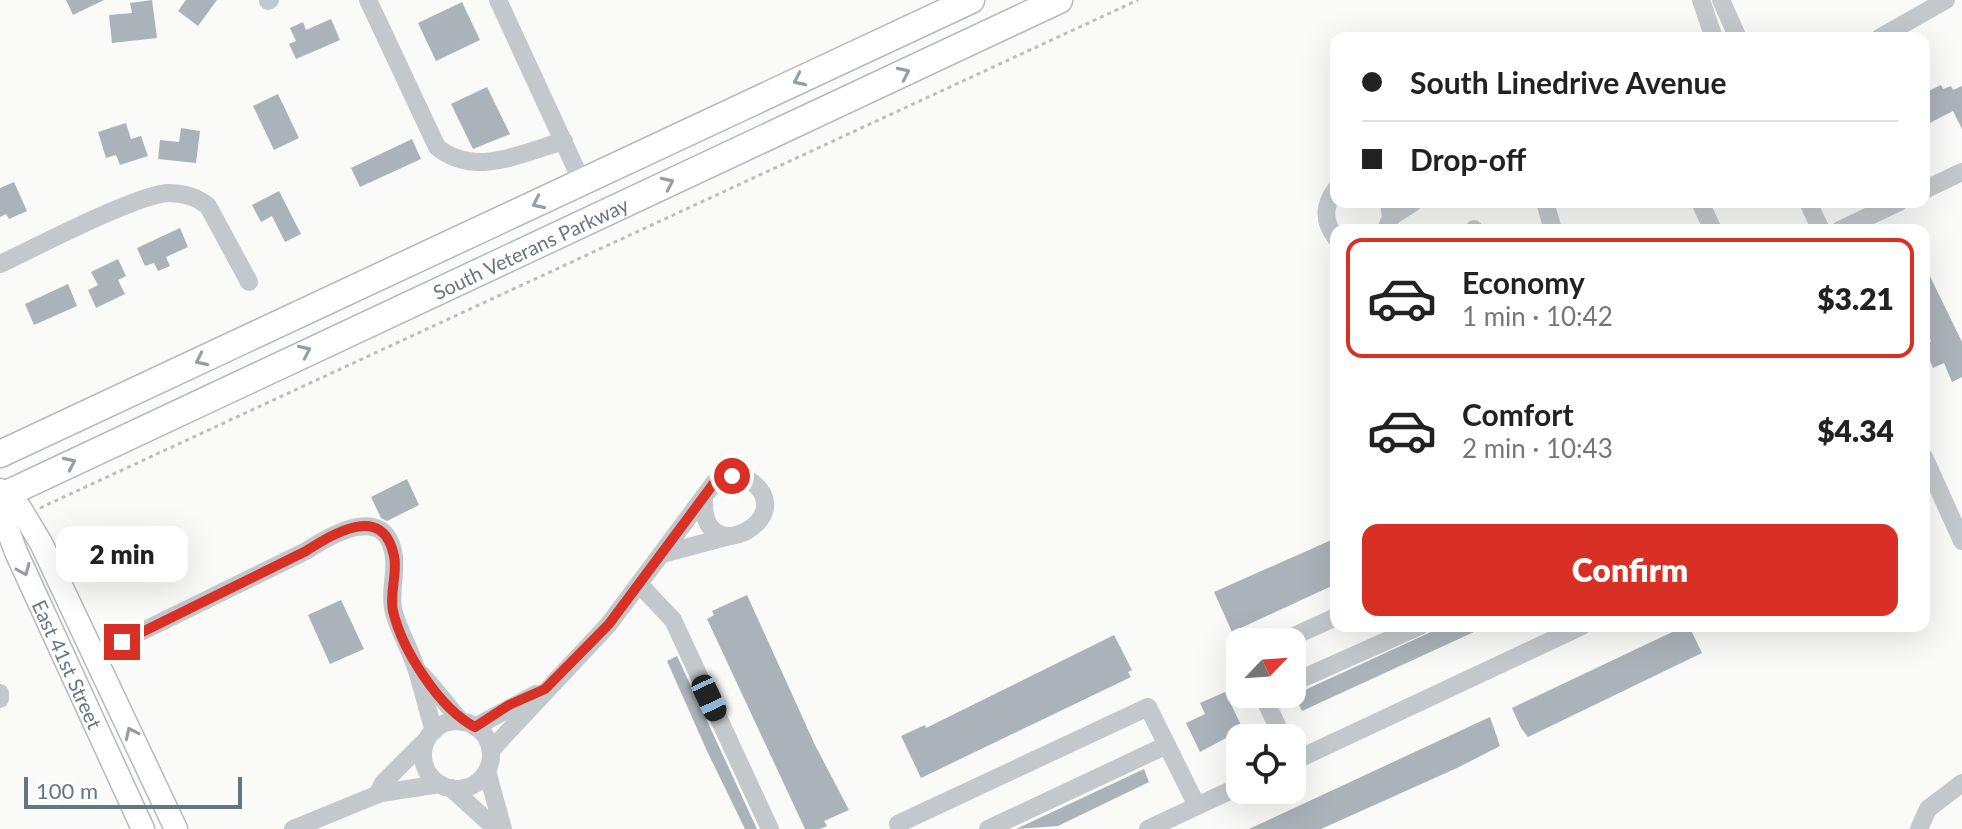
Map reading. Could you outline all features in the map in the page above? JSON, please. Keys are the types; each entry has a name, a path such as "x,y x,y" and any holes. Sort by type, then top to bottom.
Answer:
{"highway":[{"name":"South Veterans Parkway","path":"0,454 971,0"},
{"name":"South Veterans Parkway","path":"1,494 1059,0"}],"main road":[{"name":"East 41st Street","path":"1,494 24,514 176,829"},
{"name":"East 41st Street","path":"1,494 3,517 16,552 143,829"}],"street":[{"path":"368,0 437,147 450,158 464,163 484,163 564,141"},
{"path":"498,0 582,182"},
{"path":"1701,0 1712,32"},
{"path":"1721,0 1735,32"},
{"path":"1890,32 1946,0"},
{"path":"1930,187 1962,172"},
{"path":"0,264 141,200 167,193 199,198 208,206 249,282"},
{"path":"1330,200 1326,208 1330,230"},
{"path":"1853,224 1886,208"},
{"path":"1930,470 1962,541"},
{"path":"491,750 609,624 662,554 670,537 704,500 708,490 723,478 742,477 758,488 763,497 762,517 749,532 662,554"},
{"path":"704,500 706,519 712,527 730,536"},
{"path":"94,655 306,551 332,534 355,525 370,526 383,534 394,556 393,610 417,670 432,733 423,755 425,767 496,829"},
{"path":"639,584 673,620 770,829"},
{"path":"1306,631 1330,620"},
{"path":"1306,677 1407,632"},
{"path":"1306,753 1540,634"},
{"path":"417,670 435,687 445,705 488,740 491,750 487,771 503,829"},
{"path":"378,794 383,783 432,733 450,722 468,724 545,689"},
{"path":"895,827 1148,707 1197,806"},
{"path":"988,829 1167,745"},
{"path":"305,827 378,794 472,786 487,771"},
{"path":"1919,829 1928,809 1962,783"},
{"path":"1148,829 1226,793"}],"path":[{"path":"24,514 154,458 1138,0"}],"building":[{"path":"66,0 104,0 73,15"},
{"path":"152,0 157,38 112,43 109,15 132,13 130,3"},
{"path":"186,0 217,0 198,26 178,11"},
{"path":"462,2 480,40 436,61 418,23"},
{"path":"331,19 340,40 296,59 289,44 296,41 290,28 303,22 306,30"},
{"path":"1941,85 1943,89 1951,86 1953,90 1962,86 1962,129 1953,111 1930,123 1930,90"},
{"path":"487,87 510,134 473,149 451,104"},
{"path":"278,94 299,138 274,150 253,106"},
{"path":"126,123 131,139 141,136 148,156 120,165 116,155 106,158 98,132"},
{"path":"181,128 200,131 196,163 158,159 160,140 179,142"},
{"path":"412,139 421,159 360,187 351,168"},
{"path":"14,182 27,211 9,219 6,214 0,217 0,188"},
{"path":"279,191 301,234 285,242 272,216 261,222 252,205"},
{"path":"180,228 188,247 166,257 170,266 158,271 154,263 145,266 137,248"},
{"path":"118,259 126,276 118,280 125,294 96,308 88,290 98,285 91,272"},
{"path":"1930,276 1962,342 1962,377 1952,382 1944,363 1933,368 1930,361"},
{"path":"68,284 77,306 34,325 25,304"},
{"path":"407,479 419,505 387,521 381,518 371,497"},
{"path":"1330,541 1330,587 1241,628 1230,628 1214,592"},
{"path":"747,595 815,745 849,810 824,821 827,826 820,829 805,829 707,619 714,615 712,611"},
{"path":"341,600 364,649 330,664 308,615"},
{"path":"1431,632 1474,632 1302,711 1300,708 1306,708 1306,689"},
{"path":"1672,632 1692,632 1702,653 1528,737 1512,708"},
{"path":"1114,635 1132,670 1128,672 1131,677 921,778 901,736 925,725 926,728"},
{"path":"677,656 757,829 745,829 707,751 667,661"},
{"path":"1225,692 1226,708 1233,708 1241,724 1226,724 1226,738 1200,752 1186,723 1205,714 1200,703"},
{"path":"1490,717 1500,746 1457,768 1321,829 1249,829"},
{"path":"1144,769 1149,782 1058,826 1016,829"}],"route":[{"path":"122,642 306,551 332,534 355,525 370,526 383,534 394,556 393,610 417,670 435,687 445,705 462,722 475,727 509,705 545,689 609,624 662,554 670,537 687,522 714,483 732,476"}]}
